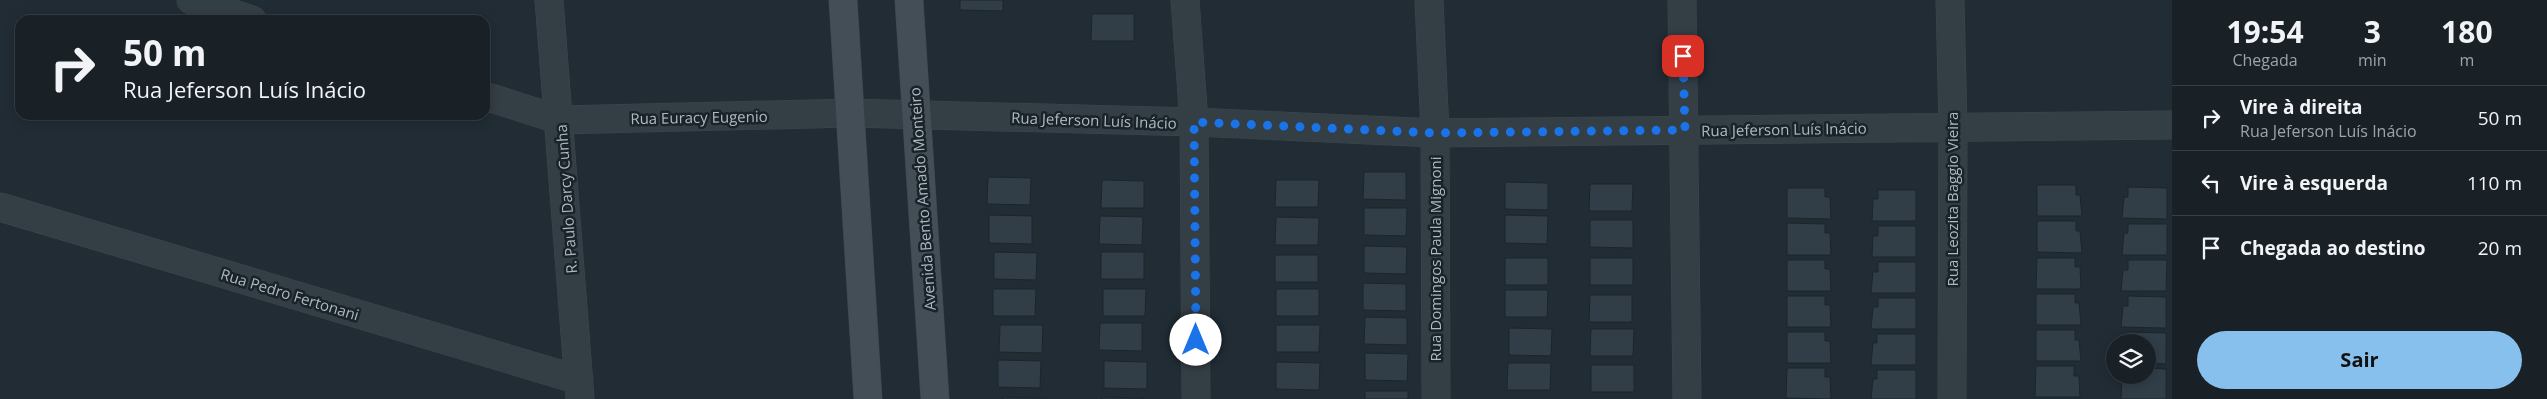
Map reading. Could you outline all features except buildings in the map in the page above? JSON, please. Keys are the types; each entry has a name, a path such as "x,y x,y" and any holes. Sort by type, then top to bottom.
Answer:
{"street":[{"path":"191,0 237,15"},
{"name":"R. Paulo Darcy Cunha","path":"549,0 580,390"},
{"path":"843,0 852,113 868,399"},
{"name":"Avenida Bento Amado Monteiro","path":"909,0 935,399"},
{"path":"1185,0 1194,122 1196,399"},
{"name":"Rua Domingos Paula Mignoni","path":"1429,0 1435,133 1436,399"},
{"path":"1682,0 1687,399"},
{"name":"Rua Leozita Baggio Vieira","path":"1950,0 1953,127 1952,399"},
{"name":"Rua Euracy Eugenio","path":"490,98 560,120 852,113 917,115"},
{"name":"Rua Jeferson Luís Inácio","path":"917,115 1194,122 1435,133 2172,125"},
{"name":"Rua Pedro Fertonani","path":"0,207 580,390"}],"route":[{"path":"1196,340 1194,122 1435,133 1685,130 1683,56"}]}
